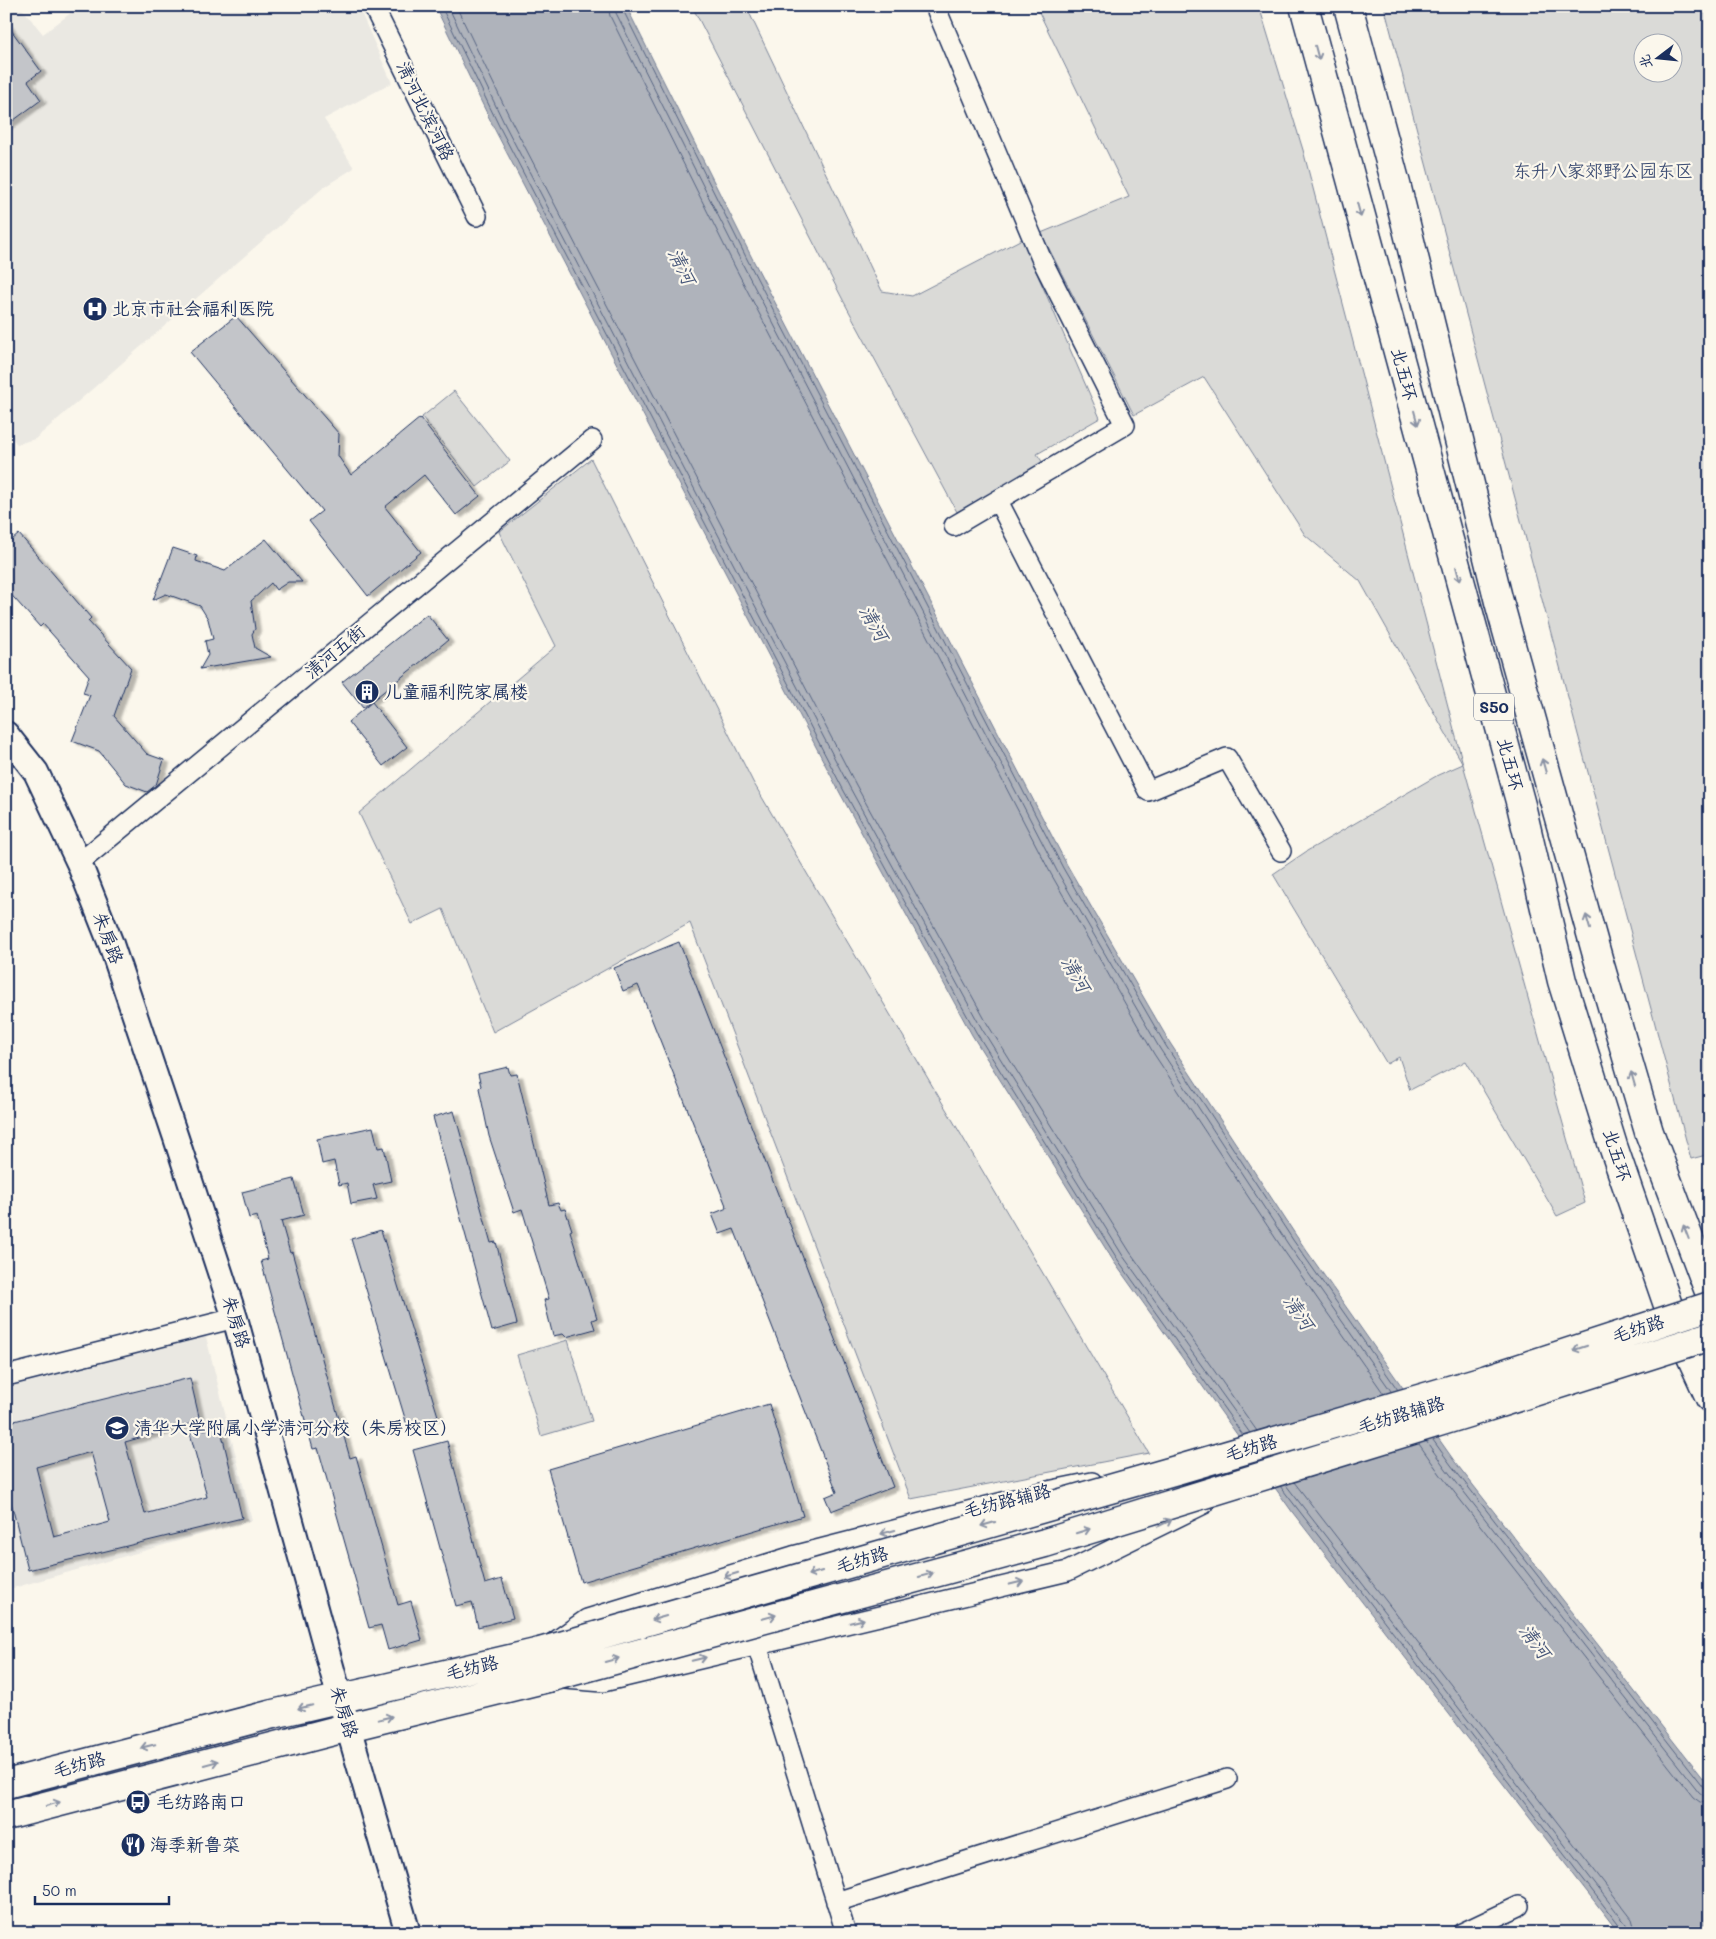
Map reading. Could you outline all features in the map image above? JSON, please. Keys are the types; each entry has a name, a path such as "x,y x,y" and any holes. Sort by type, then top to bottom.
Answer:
{"main road":[{"name":"北五环","path":"1304,6 1518,795 1562,981 1613,1146 1670,1311 1710,1398"},
{"name":"北五环","path":"1348,6 1396,184 1499,602 1599,962 1648,1132 1710,1294"},
{"name":"毛纺路","path":"6,1784 340,1699 540,1652 1208,1461 1487,1379 1710,1306"},
{"name":"毛纺路","path":"6,1816 349,1727 548,1678 1045,1543 1468,1413 1710,1336"}],"street":[{"name":"清河北滨河路","path":"373,6 477,216"},
{"path":"935,6 1041,258 1125,425 954,526"},
{"name":"清河五街","path":"79,863 592,440"},
{"path":"998,501 1148,792 1227,758 1281,851"},
{"name":"朱房路","path":"6,734 36,772 79,863 111,944 236,1318 340,1699 408,1933"},
{"path":"6,1376 236,1318"},
{"name":"毛纺路辅路","path":"540,1652 587,1619 793,1556 1046,1491 1118,1479 1192,1474 1216,1470 1486,1391"},
{"path":"548,1678 603,1682 1068,1571 1210,1502"},
{"path":"757,1645 846,1933"},
{"path":"836,1902 1227,1779"},
{"path":"1462,1933 1520,1906"}],"shaded area":[{"name":"北京市社会福利医院","path":"6,6 20,6 43,34 80,6 358,6 392,83 324,119 354,168 324,187 35,439 17,444 6,431"},
{"name":"清华大学附属小学清河分校（朱房校区）","path":"204,1329 252,1520 6,1590 6,1380"}],"green space":[{"path":"692,6 746,6 882,291 912,296 1022,239 1100,418 1037,454 1043,463 957,512 844,302"},
{"path":"1036,6 1259,6 1303,150 1463,764 1360,581 1305,535 1204,377 1134,415 1041,233 1129,197"},
{"name":"东升八家郊野公园东区","path":"1384,6 1710,6 1710,1154 1691,1159"},
{"path":"454,391 510,461 477,487 422,417"},
{"path":"591,459 753,782 1149,1453 911,1499 690,923 493,1032 443,909 412,924 359,813 556,646 499,532"},
{"path":"1463,764 1585,1203 1557,1216 1466,1061 1410,1090 1399,1057 1387,1064 1273,874 1307,851 1438,775"},
{"path":"568,1340 592,1421 541,1436 517,1355"}],"water":[{"name":"清河","path":"435,6 626,6 752,258 1067,865 1170,1043 1297,1237 1455,1462 1710,1788 1710,1933 1619,1933 1293,1513 1114,1262 972,1035 840,793 495,130"}],"building":[{"path":"6,23 41,71 28,81 41,100 6,126"},
{"path":"236,316 339,434 338,456 351,475 420,418 480,496 456,515 424,475 385,507 421,552 368,596 309,521 322,511 190,352"},
{"path":"19,534 91,618 88,621 131,668 114,716 147,754 164,760 156,785 147,792 126,784 99,751 72,741 90,695 83,693 89,676 43,624 40,627 6,589 6,545"},
{"path":"266,539 302,582 288,582 276,590 271,583 251,601 255,629 252,634 255,648 271,657 200,669 208,655 205,641 213,639 208,619 200,606 166,594 153,600 173,548 197,556 196,561 225,571"},
{"name":"儿童福利院家属楼","path":"427,614 448,640 363,708 342,682"},
{"path":"372,702 407,747 383,766 348,722"},
{"path":"679,942 893,1487 831,1511 825,1497 837,1492 734,1229 720,1234 712,1214 727,1208 638,985 623,991 614,968"},
{"path":"508,1067 510,1075 517,1074 549,1205 558,1203 561,1210 565,1209 597,1318 592,1320 595,1329 566,1337 563,1334 553,1336 544,1300 549,1299 522,1209 514,1212 489,1136 478,1074"},
{"path":"454,1111 491,1243 496,1242 517,1324 492,1331 433,1117"},
{"path":"373,1127 378,1148 384,1147 391,1181 373,1185 377,1199 351,1204 347,1183 339,1185 334,1161 322,1164 317,1139"},
{"path":"294,1179 304,1215 281,1221 290,1253 292,1252 350,1458 356,1456 398,1605 411,1601 422,1640 388,1650 381,1625 369,1628 318,1448 313,1449 261,1261 268,1259 257,1216 249,1218 242,1192"},
{"path":"381,1230 438,1416 407,1425 351,1239"},
{"path":"190,1378 200,1421 125,1442 145,1514 207,1497 190,1433 220,1426 242,1518 28,1570 6,1482 6,1423","holes":["91,1452 110,1522 54,1537 36,1467"]},
{"path":"769,1404 803,1516 581,1582 548,1469"},
{"path":"447,1441 485,1584 502,1579 513,1618 478,1627 472,1602 456,1606 413,1450"}],"place":[{"name":"北京市社会福利医院","path":"95,309"},
{"name":"儿童福利院家属楼","path":"367,692"},
{"name":"清华大学附属小学清河分校（朱房校区）","path":"117,1428"},
{"name":"毛纺路南口","path":"138,1802"},
{"name":"海季新鲁菜","path":"133,1845"}]}
